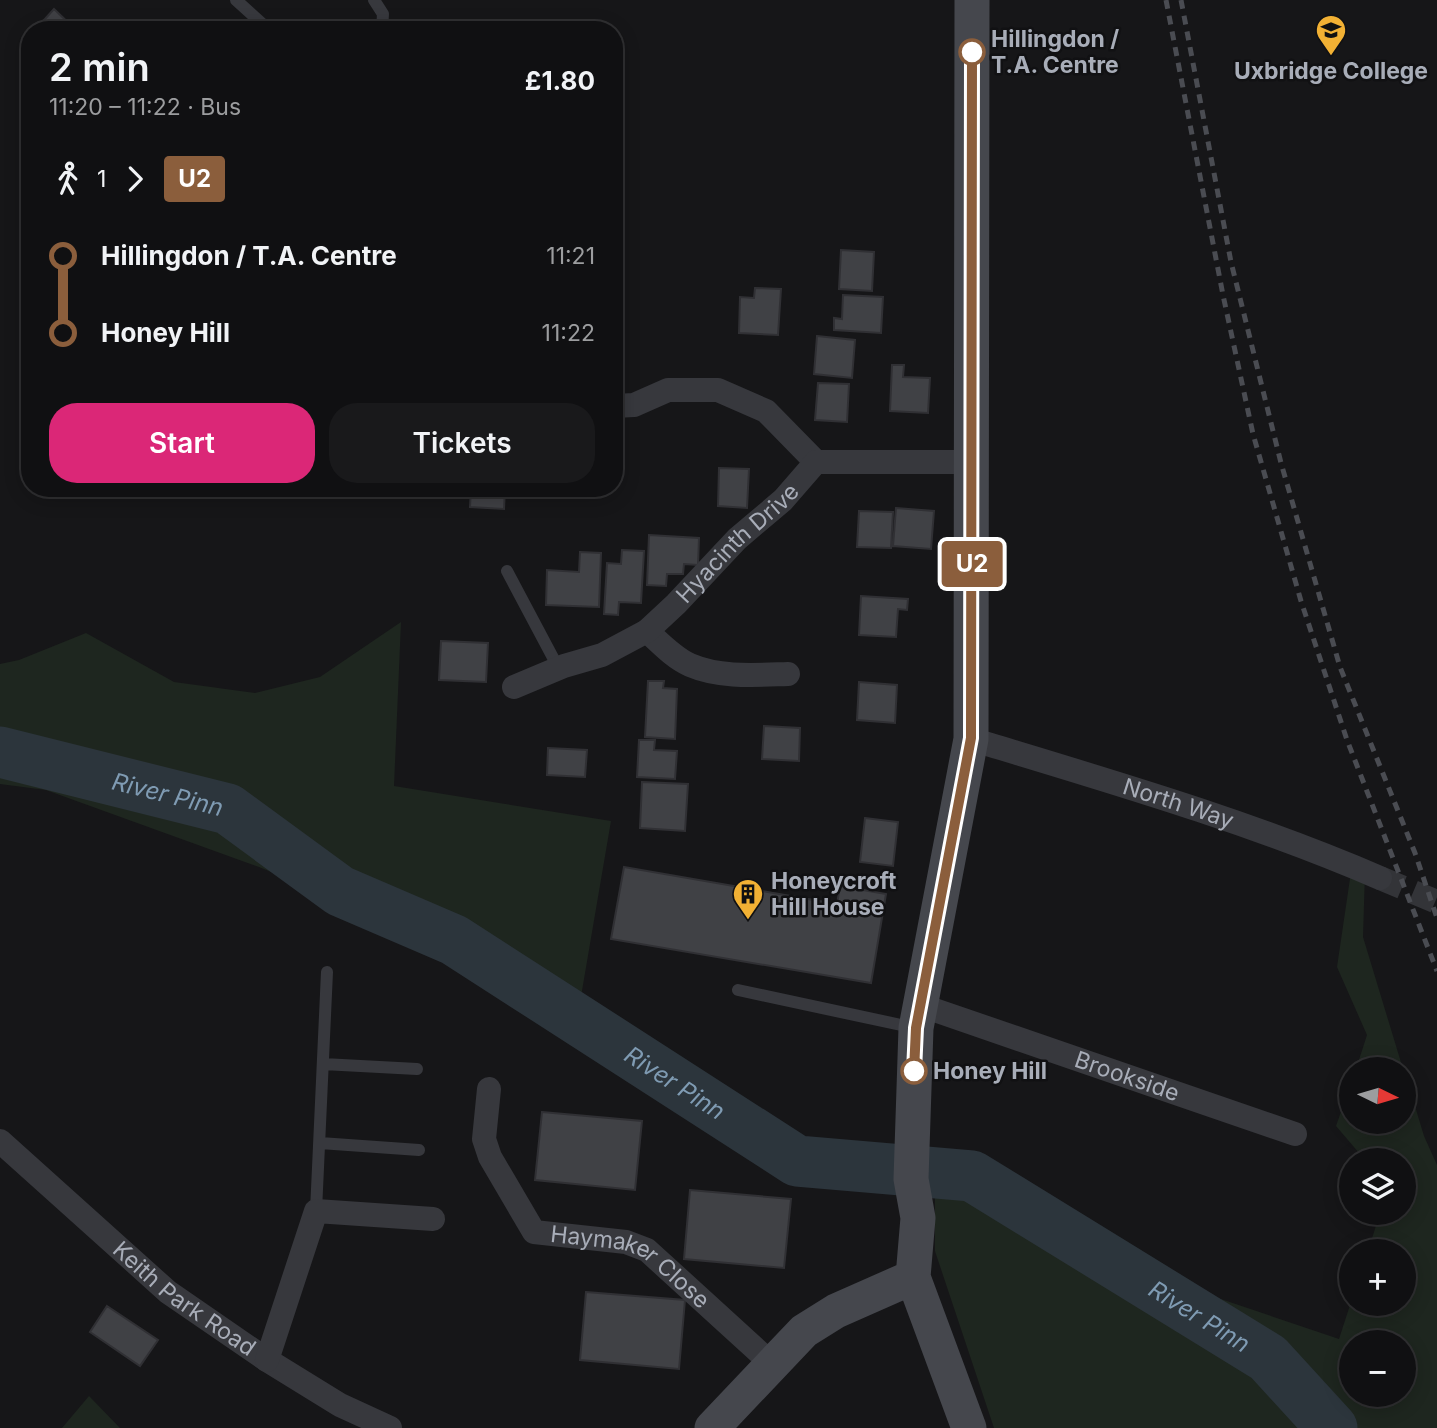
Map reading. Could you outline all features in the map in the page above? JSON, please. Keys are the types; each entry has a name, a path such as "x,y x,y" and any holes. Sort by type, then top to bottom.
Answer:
{"street":[{"path":"969,1428 913,1277 918,1218 911,1179 918,1016 971,738 972,0"},
{"path":"623,406 634,405 668,390 718,390 766,411 816,462"},
{"name":"Hyacinth Drive","path":"514,687 602,655 647,631 677,604 737,539 783,499 816,462 973,461"},
{"path":"647,631 668,651 689,665 752,676 788,674"},
{"name":"North Way","path":"971,738 1226,818 1309,847 1380,878"},
{"name":"Brookside","path":"918,1016 1295,1134"},
{"name":"Haymaker Close","path":"488,1089 484,1139 490,1157 534,1232 626,1242 647,1250 772,1364"},
{"name":"Keith Park Road","path":"0,1141 168,1292 267,1360 340,1405 390,1428"},
{"path":"267,1360 316,1211 433,1219"},
{"path":"712,1428 804,1331 836,1311 913,1277"}],"lane":[{"path":"236,0 259,21"},
{"path":"374,0 383,14 383,21"},
{"path":"507,571 559,669"},
{"path":"316,1211 327,972"},
{"path":"738,990 918,1016"},
{"path":"323,1064 417,1069"},
{"path":"320,1143 419,1150"}],"shaded area":[{"path":"401,622 394,786 611,821 577,1020 444,942 259,867 46,790 0,784 0,664 19,660 86,633 174,682 255,693 320,677"},
{"path":"1352,865 1365,871 1363,937 1399,1057 1360,1057 1367,1035 1337,967"},
{"path":"1416,1110 1437,1165 1437,1428 994,1428 935,1251 935,1153 1114,1263 1339,1339 1339,1407 1416,1407 1416,1330 1342,1330 1346,1316 1416,1316 1416,1239 1372,1239 1376,1225 1416,1225 1416,1148 1355,1148 1343,1134 1416,1134"},
{"path":"89,1396 120,1428 62,1428"}],"building":[{"path":"54,9 67,21 43,21"},
{"path":"841,250 874,252 872,291 839,289"},
{"path":"755,288 781,289 778,335 739,333 740,297 754,298"},
{"path":"843,295 883,297 881,333 834,330 834,318 842,319"},
{"path":"817,336 855,340 852,378 814,374"},
{"path":"892,365 904,365 903,377 930,378 928,413 890,411"},
{"path":"818,383 849,384 847,422 815,420"},
{"path":"719,468 749,469 747,508 718,506"},
{"path":"471,497 505,497 504,509 470,507"},
{"path":"896,508 934,511 931,549 893,546"},
{"path":"859,511 893,512 891,548 857,547"},
{"path":"649,535 699,538 698,565 684,564 683,574 667,574 666,586 647,585"},
{"path":"622,550 644,551 641,603 619,602 618,615 604,614 607,563 621,564"},
{"path":"580,552 601,553 599,607 546,605 547,570 579,572"},
{"path":"861,596 908,599 907,610 898,609 896,637 859,635"},
{"path":"441,641 488,643 486,682 439,680"},
{"path":"648,681 664,681 663,688 677,689 675,739 645,737"},
{"path":"859,682 897,685 895,723 857,720"},
{"path":"764,726 800,728 799,761 762,759"},
{"path":"639,740 655,740 654,750 677,751 675,779 637,777"},
{"path":"548,748 587,750 585,777 547,775"},
{"path":"642,782 688,784 685,831 640,828"},
{"path":"865,818 898,822 893,866 860,862"},
{"name":"Honeycroft Hill House","path":"624,867 837,904 840,886 886,894 871,983 611,939"},
{"path":"542,1112 642,1121 635,1190 535,1180"},
{"path":"690,1190 791,1199 784,1268 684,1259"},
{"path":"586,1292 685,1300 679,1369 580,1360"},
{"path":"107,1306 158,1340 140,1366 90,1332"}],"waterway":[{"name":"River Pinn","path":"0,752 228,809 340,891 454,940 797,1161 972,1176 1268,1358 1332,1428"}],"tunnel":[{"path":"1380,878 1437,902"}],"railway":[{"path":"1166,0 1253,434 1301,601 1347,740 1437,971"},
{"path":"1181,0 1231,262 1281,463 1340,667 1415,853 1437,918"}],"bus line":[{"name":"U2","path":"914,1071 916,1028 971,738 972,52"}],"place":[{"name":"Hillingdon / T.A. Centre","path":"972,52"},
{"name":"Uxbridge College","path":"1331,57"},
{"name":"Honeycroft Hill House","path":"748,921"},
{"name":"Honey Hill","path":"914,1071"}]}
